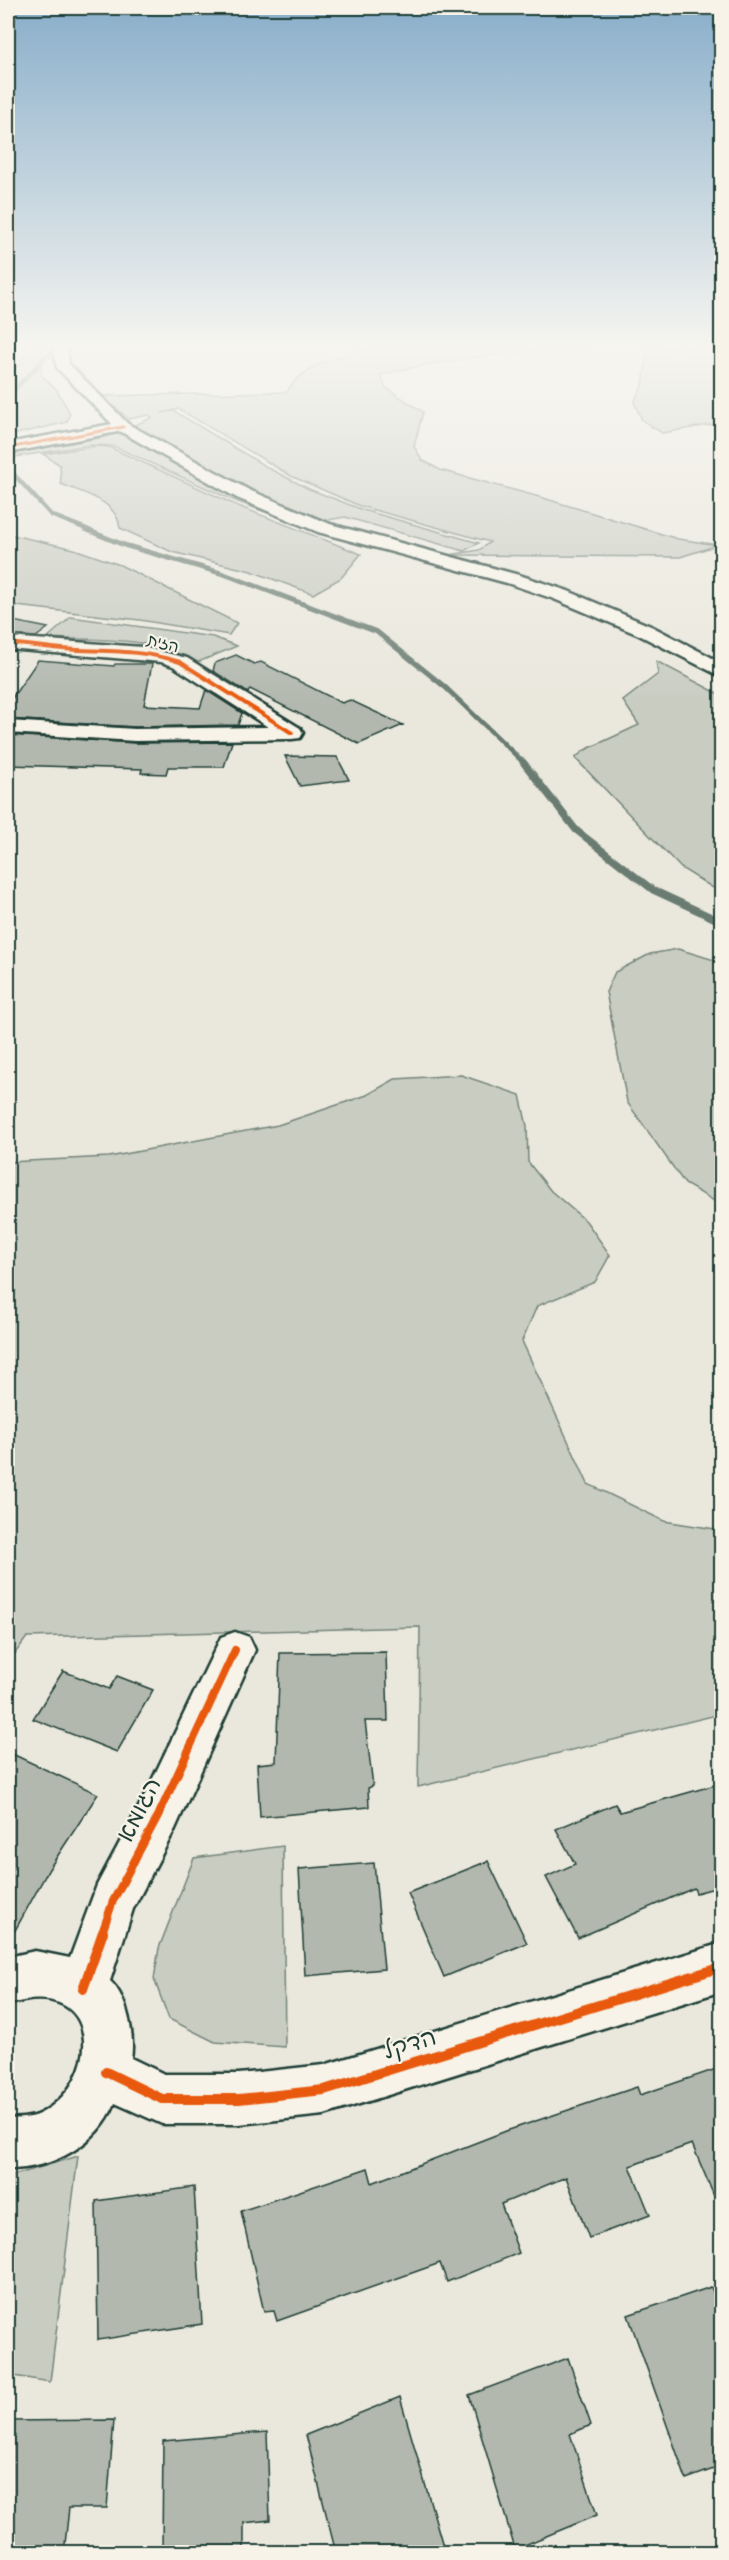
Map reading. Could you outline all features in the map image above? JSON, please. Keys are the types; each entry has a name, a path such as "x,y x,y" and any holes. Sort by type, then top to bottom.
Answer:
{"main road":[{"path":"195,467 285,514 324,528 513,579 561,595 646,631 722,671"},
{"name":"הזית","path":"8,643 77,650 141,651 164,656 180,662 292,733 135,735 8,727"},
{"name":"הגומא","path":"83,1989 113,1901 159,1814 235,1650"},
{"name":"הדקל","path":"106,2072 162,2099 239,2099 324,2090 722,1967"},
{"path":"8,1981 16,1977 40,1974 63,1977 83,1989 97,2004 107,2024 109,2047 106,2072 95,2097 77,2118 55,2134 30,2143 8,2144"}],"shaded area":[{"path":"60,467 154,467 238,506 361,554 341,578 313,594 251,571 172,552 120,528 118,518 106,504 61,484"},
{"path":"161,467 267,467 309,489 363,510 479,543 464,551 345,517 300,525 235,501"},
{"path":"277,467 435,467 678,539 718,545 680,557 449,555 479,550 490,542 360,506"},
{"path":"8,534 74,549 120,565 237,623 229,635 140,620 8,605"},
{"path":"71,617 213,637 237,646 196,663 179,654 143,644 124,641 47,638"},
{"path":"656,661 721,695 721,893 681,868 575,758 585,750 639,725 623,701 658,674"},
{"path":"678,949 721,962 721,1205 685,1184 627,1102 606,992 615,972 650,954"},
{"path":"461,1075 520,1095 527,1126 528,1162 551,1191 586,1221 610,1255 595,1282 537,1306 522,1341 588,1484 664,1521 721,1530 721,1714 418,1787 420,1627 27,1637 8,1663 8,1162 109,1157 278,1125 367,1095 395,1079"},
{"path":"283,1846 285,2047 215,2042 169,2019 154,1979 159,1948 194,1858"},
{"path":"78,2156 50,2382 8,2375 8,2177"}],"building":[{"path":"8,620 48,628 36,637 8,635"},
{"path":"236,655 254,664 261,662 342,703 350,700 403,725 359,744 250,689 248,693 213,671 215,663"},
{"path":"38,660 114,666 115,664 152,664 144,705 200,708 206,690 242,713 238,725 135,727 8,719 8,704"},
{"path":"8,735 135,743 232,742 224,767 168,767 166,774 141,773 142,769 8,765"},
{"path":"285,756 337,757 349,780 300,786"},
{"path":"386,1652 388,1721 365,1721 373,1786 368,1788 369,1807 260,1817 257,1764 276,1762 280,1653"},
{"path":"63,1671 109,1689 117,1676 153,1690 117,1752 33,1719"},
{"path":"8,1752 98,1794 49,1869 8,1943"},
{"path":"722,1783 722,1886 696,1893 694,1888 578,1938 546,1877 575,1864 556,1829 615,1804 620,1812"},
{"path":"488,1861 527,1943 444,1977 408,1893"},
{"path":"374,1863 384,1969 305,1976 299,1869"},
{"path":"722,2067 722,2215 692,2144 630,2166 650,2215 589,2238 566,2177 501,2204 519,2253 447,2282 440,2263 277,2321 274,2311 264,2312 241,2211 368,2168 372,2183 506,2131 637,2087 640,2095"},
{"path":"194,2187 202,2324 98,2340 96,2201"},
{"path":"711,2287 722,2314 722,2466 686,2479 628,2315"},
{"path":"568,2358 591,2425 570,2434 597,2515 515,2549 469,2395"},
{"path":"400,2397 445,2553 336,2553 306,2435"},
{"path":"114,2420 107,2508 69,2508 64,2553 8,2553 8,2421"},
{"path":"267,2432 270,2520 244,2523 244,2553 162,2553 163,2441"}],"waterway":[{"path":"8,468 51,515 89,530"},
{"path":"85,529 124,545 224,574 377,632 445,687 523,762"},
{"path":"523,762 576,830 653,890 722,922"}],"cycle path":[{"path":"8,643 130,652 168,658 180,662 292,733"},
{"path":"83,1989 113,1901 159,1814 235,1650"},
{"path":"106,2072 162,2099 239,2099 324,2090 722,1967"}]}
